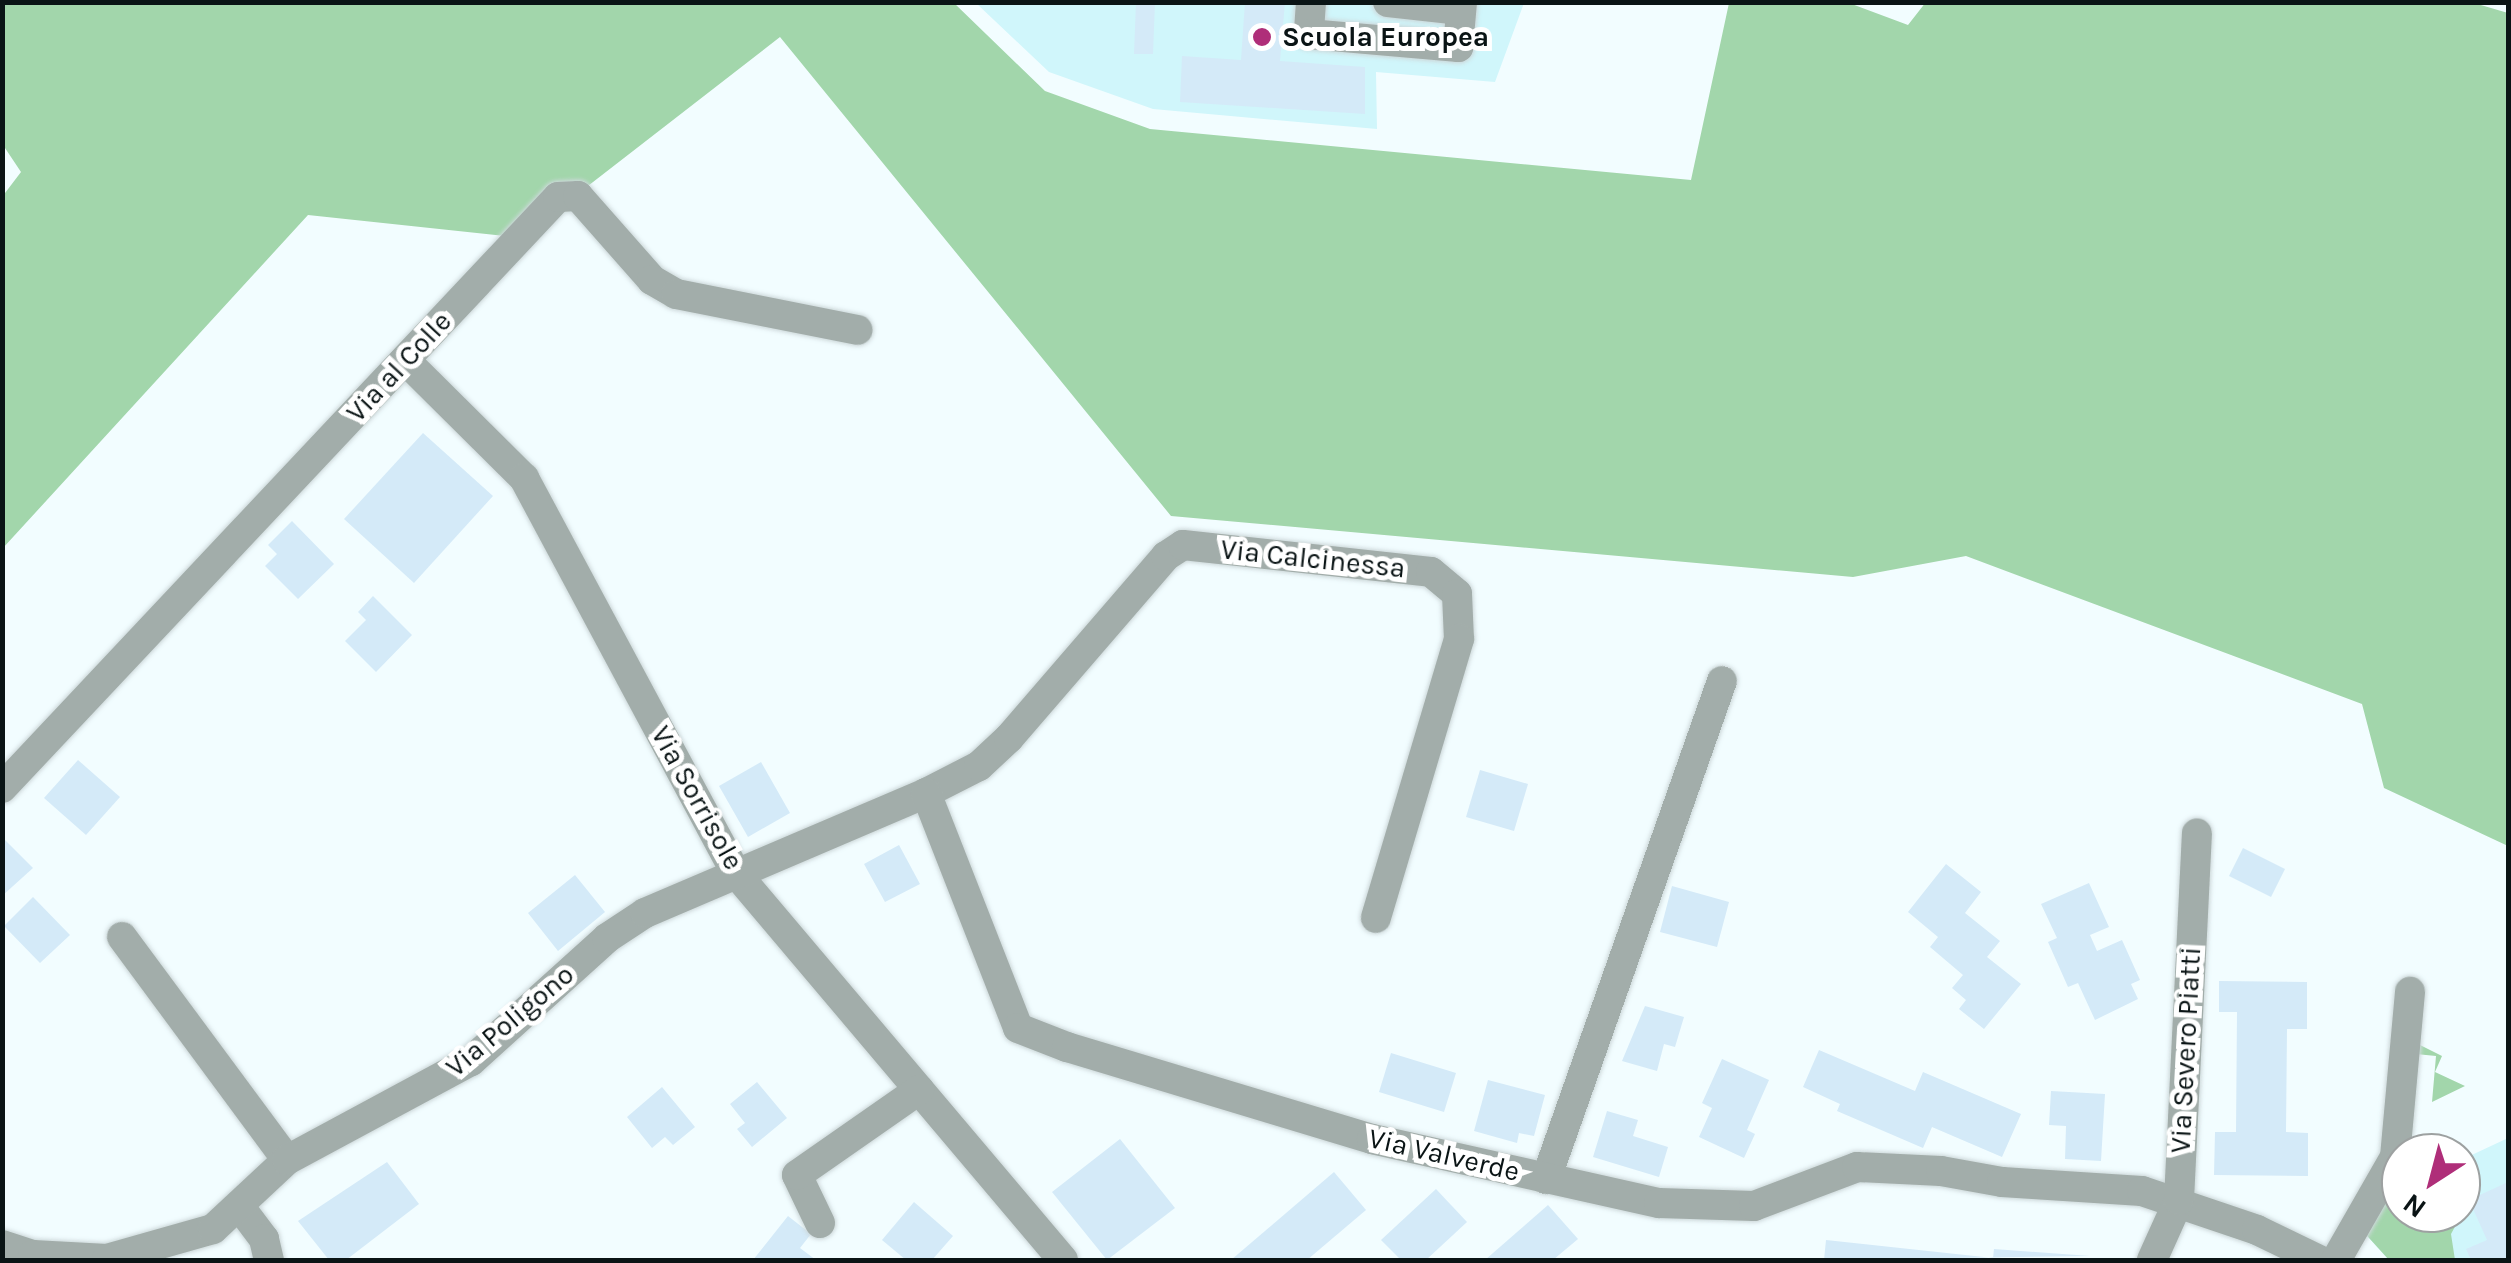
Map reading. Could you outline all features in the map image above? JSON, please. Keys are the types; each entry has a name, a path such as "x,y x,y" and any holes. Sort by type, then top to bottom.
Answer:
{"street":[{"path":"1312,2 1309,34 1458,47 1462,6 1388,2"},
{"name":"Via al Colle","path":"2,788 558,197 578,196 652,280 676,294 858,330"},
{"name":"Via Sorrisole","path":"405,360 524,478 735,872 1063,1260"},
{"name":"Via Calcinessa","path":"926,792 979,766 1009,738 1166,556 1184,545 1431,572 1457,594 1459,638 1376,918"},
{"path":"1546,1179 1722,681"},
{"path":"735,872 926,792"},
{"name":"Via Valverde","path":"926,792 1018,1028 1372,1139 1546,1179 1708,1208 1754,1206 1857,1168 1941,1170 2180,1200 2319,1260"},
{"name":"Via Severo Piatti","path":"2152,1260 2180,1200 2196,833"},
{"name":"Via Poligono","path":"2,1246 34,1255 107,1259 213,1229 287,1160 471,1061 607,938 645,912 735,872"},
{"path":"122,937 287,1160"},
{"path":"2336,1260 2395,1156 2410,992"},
{"path":"820,1224 797,1176 919,1090"},
{"path":"240,1207 264,1239 269,1260"}],"shaded area":[{"name":"Scuola Europea","path":"976,3 1524,3 1495,82 1376,72 1377,129 1153,109 1049,72"},
{"path":"2508,1138 2508,1260 2389,1260 2360,1228 2381,1220 2381,1233 2481,1233 2481,1151"}],"green space":[{"path":"1926,2 2474,3 2508,13 2508,846 2384,788 2362,704 1966,556 1853,577 1171,516 780,37 584,189 505,236 308,215 3,548 2,197 21,172 3,145 3,3 954,3 1045,91 1150,129 1691,180 1729,3 1849,3 1908,25"},
{"path":"2416,1043 2442,1056 2435,1072 2465,1086 2432,1102 2436,1056 2416,1054"},
{"path":"2381,1196 2381,1233 2452,1233 2455,1260 2389,1260 2360,1228"}],"building":[{"path":"1136,2 1155,2 1153,54 1134,54"},
{"path":"1245,2 1285,2 1280,61 1365,67 1365,114 1180,102 1182,56 1241,60"},
{"path":"423,433 493,496 414,583 344,519"},
{"path":"292,521 334,564 298,599 265,566 277,554 268,545"},
{"path":"373,596 412,635 376,672 345,641 366,620 358,612"},
{"path":"78,760 120,797 86,835 44,798"},
{"path":"761,762 790,813 748,837 719,786"},
{"path":"1480,770 1528,784 1514,831 1466,817"},
{"path":"2,837 33,868 2,896"},
{"path":"899,845 920,884 885,902 864,864"},
{"path":"2243,848 2285,869 2271,897 2229,876"},
{"path":"1946,864 1981,892 1965,913 2000,941 1987,957 2021,984 1984,1029 1959,1009 1966,1000 1952,988 1963,975 1930,947 1938,937 1908,912"},
{"path":"575,875 605,912 558,951 528,913"},
{"path":"2089,883 2109,927 2090,935 2097,951 2122,940 2140,980 2131,984 2138,999 2095,1020 2078,983 2068,987 2048,942 2057,938 2041,904"},
{"path":"1672,886 1729,902 1717,947 1660,932"},
{"path":"33,897 70,935 40,963 4,926"},
{"path":"2219,981 2307,982 2307,1029 2287,1029 2286,1132 2308,1133 2308,1176 2214,1175 2215,1132 2236,1132 2237,1012 2219,1012"},
{"path":"1645,1006 1684,1017 1675,1047 1664,1044 1657,1071 1622,1061"},
{"path":"1819,1050 1915,1091 1923,1072 2021,1114 2002,1157 1932,1127 1923,1148 1837,1111 1840,1104 1803,1087"},
{"path":"1391,1053 1456,1073 1444,1112 1379,1092"},
{"path":"1722,1059 1769,1080 1747,1130 1755,1134 1744,1158 1699,1137 1712,1108 1702,1103"},
{"path":"1488,1080 1545,1095 1534,1136 1519,1133 1517,1143 1474,1131"},
{"path":"757,1082 787,1118 752,1147 737,1129 745,1123 730,1104"},
{"path":"662,1087 695,1127 673,1145 665,1137 652,1148 627,1117"},
{"path":"2051,1091 2105,1094 2101,1161 2065,1159 2066,1126 2049,1125"},
{"path":"1607,1111 1638,1120 1633,1136 1668,1147 1659,1177 1593,1157"},
{"path":"1120,1139 1175,1208 1107,1260 1052,1192"},
{"path":"387,1162 419,1204 346,1260 329,1260 298,1221"},
{"path":"1334,1172 1366,1210 1307,1260 1231,1260"},
{"path":"2508,1182 2508,1260 2471,1260 2466,1249 2487,1240 2481,1227 2481,1194"},
{"path":"1436,1189 1467,1222 1426,1260 1401,1260 1381,1240"},
{"path":"914,1202 953,1236 932,1260 906,1260 882,1240"},
{"path":"1548,1205 1578,1239 1553,1260 1485,1260"},
{"path":"788,1216 811,1234 800,1248 816,1260 753,1260"},
{"path":"1826,1240 1989,1258 1824,1260"},
{"path":"1994,1249 2090,1256 1993,1257"}],"place":[{"name":"Scuola Europea","path":"1262,37"}]}
